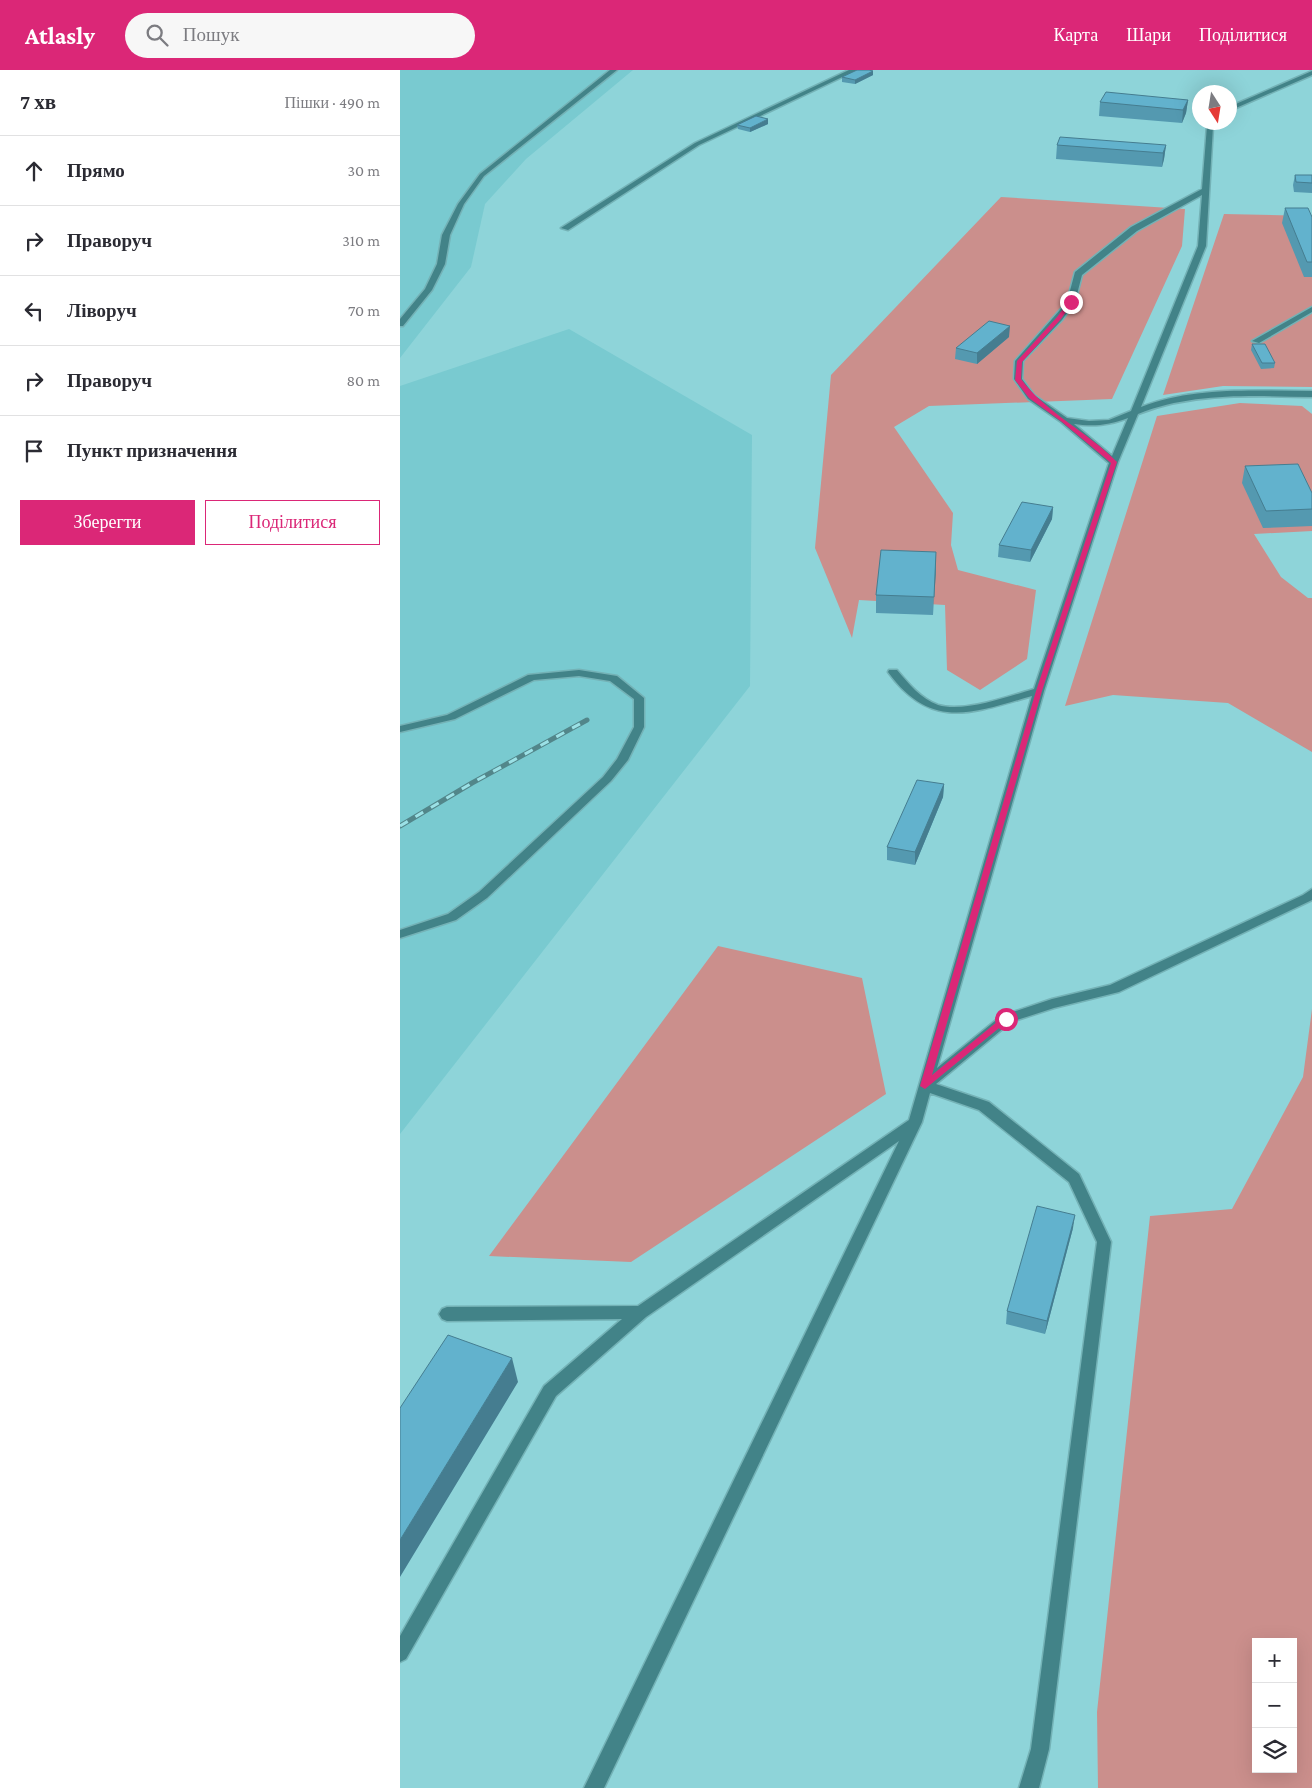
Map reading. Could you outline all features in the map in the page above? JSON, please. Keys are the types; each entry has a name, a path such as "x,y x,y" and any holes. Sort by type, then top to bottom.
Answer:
{"lane":[{"path":"400,324 428,290 441,264 446,235 461,204 482,175 614,70"},
{"path":"565,228 697,144 854,70"},
{"path":"1237,106 1312,73"},
{"path":"594,1788 915,1122 1039,691 1114,462 1202,246 1210,130"},
{"path":"1114,462 1064,420 1031,397 1018,380 1019,361 1059,318 1071,302 1078,274 1134,228 1206,190"},
{"path":"1256,340 1312,309"},
{"path":"1064,420 1090,424 1110,422 1158,404 1223,393 1312,394"},
{"path":"892,672 912,693 938,708 972,708 1039,691"},
{"path":"400,729 451,717 532,677 579,673 613,678 639,698 639,727 622,760 607,779 483,895 452,917 400,934"},
{"path":"925,1086 1006,1019 1052,1004 1114,989 1307,898 1312,893"},
{"path":"925,1086 984,1106 1074,1178 1104,1242 1040,1749 1030,1788"},
{"path":"400,1653 550,1391 641,1312 915,1122"},
{"path":"447,1314 641,1312"}],"shaded area":[{"path":"400,70 633,70 526,159 485,204 471,267 400,358"},
{"path":"1001,197 1185,209 1182,246 1112,399 929,406 894,427 953,513 951,545 958,570 1036,590 1027,659 980,690 947,670 945,605 859,600 852,638 815,548 831,375"},
{"path":"1224,214 1312,216 1312,387 1223,386 1163,395"},
{"path":"569,329 752,435 750,686 400,1134 400,386"},
{"path":"1240,403 1302,406 1312,414 1312,531 1254,534 1281,577 1308,598 1312,598 1312,752 1228,703 1113,695 1065,706 1157,416"},
{"path":"718,946 862,978 886,1094 631,1262 489,1256"},
{"path":"1312,1009 1312,1788 1098,1788 1097,1712 1150,1216 1232,1209 1303,1077"}],"building":[{"path":"857,70 873,71 855,80 842,77"},
{"path":"1106,92 1188,100 1183,110 1100,102"},
{"path":"756,116 768,119 750,128 737,125"},
{"path":"1060,137 1166,145 1163,153 1057,145"},
{"path":"1295,175 1312,175 1312,183 1296,182"},
{"path":"1285,208 1308,208 1312,217 1312,262 1307,262"},
{"path":"989,321 1010,326 977,353 956,348"},
{"path":"1252,344 1265,344 1275,363 1262,363"},
{"path":"1298,464 1312,493 1312,509 1266,511 1245,466"},
{"path":"1022,502 1053,507 1031,550 999,545"},
{"path":"881,550 936,552 934,597 876,595"},
{"path":"917,780 944,784 915,852 887,847"},
{"path":"1037,1206 1075,1215 1047,1321 1007,1311"},
{"path":"448,1335 512,1358 400,1540 400,1408"}],"railway":[{"path":"400,826 472,783 587,720"}],"route":[{"path":"1006,1019 925,1086 1039,691 1114,462 1064,420 1031,397 1018,380 1019,361 1059,318 1071,302"}]}
